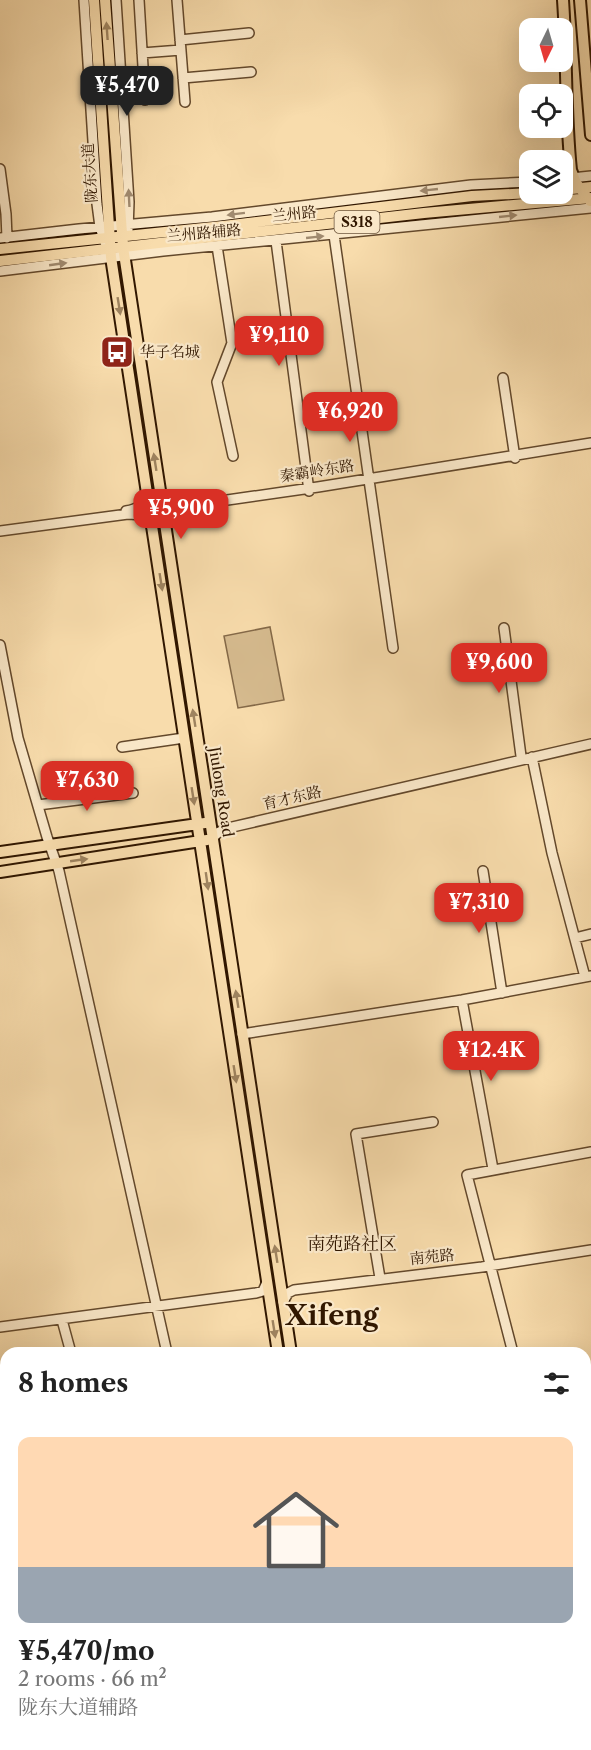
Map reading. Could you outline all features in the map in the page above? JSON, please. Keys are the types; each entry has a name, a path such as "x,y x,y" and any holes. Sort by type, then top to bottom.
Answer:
{"main road":[{"name":"陇东大道","path":"94,0 116,239"},
{"name":"陇东大道","path":"105,0 116,239"},
{"path":"563,0 570,159 583,192"},
{"path":"580,0 591,135"},
{"name":"兰州路","path":"0,249 472,208 583,192"},
{"name":"兰州路","path":"0,261 116,239 519,193"},
{"name":"Jiulong Road","path":"116,239 147,493 277,1347"},
{"name":"Jiulong Road","path":"116,239 160,494 290,1347"},
{"name":"育才东路","path":"0,852 198,823 210,824"},
{"name":"育才东路","path":"0,872 201,842 212,838"}],"street":[{"path":"84,0 97,204 116,239"},
{"path":"116,0 129,202 116,239"},
{"path":"139,0 145,100"},
{"path":"177,0 185,102"},
{"path":"180,40 249,33"},
{"path":"142,53 181,50"},
{"path":"183,78 250,72"},
{"path":"0,169 6,214 3,238"},
{"name":"兰州路辅路","path":"3,238 116,239 217,246 334,235 583,192 591,176"},
{"name":"兰州路辅路","path":"0,272 116,239 212,216 471,185 519,183"},
{"path":"334,235 393,648"},
{"path":"276,241 309,489"},
{"path":"217,246 232,343 218,382 233,456"},
{"path":"503,378 515,456"},
{"name":"秦霸岭东路","path":"165,527 170,516 179,510 591,444"},
{"name":"秦霸岭东路","path":"160,494 169,505 179,507 309,489"},
{"path":"0,530 134,509 143,504 147,493"},
{"path":"0,530 128,514 146,518 152,527"},
{"path":"504,628 521,756"},
{"path":"0,645 18,738 56,863 166,1347"},
{"path":"122,747 184,738"},
{"name":"育才东路","path":"210,824 227,824 591,742"},
{"name":"育才东路","path":"212,838 228,828 591,742"},
{"path":"242,1034 462,1000 588,977 552,853 532,757"},
{"path":"38,805 133,793"},
{"path":"483,871 502,993"},
{"path":"575,938 591,934"},
{"path":"462,1000 493,1168"},
{"path":"380,1277 356,1134 433,1122"},
{"path":"512,1347 467,1175 493,1168 591,1152"},
{"name":"南苑路","path":"280,1280 283,1285 289,1287 491,1264 591,1248"},
{"name":"南苑路","path":"283,1302 288,1293 294,1290 380,1277"},
{"path":"0,1329 256,1293 263,1291 267,1282"},
{"path":"156,1308 256,1296 265,1298 271,1304"},
{"path":"62,1321 69,1347"}],"shaded area":[{"path":"270,627 284,700 238,708 224,636"}],"place":[{"name":"华子名城","path":"117,352"}],"district":[{"name":"南苑路社区","path":"352,1244"},
{"name":"Xifeng","path":"332,1316"}]}
